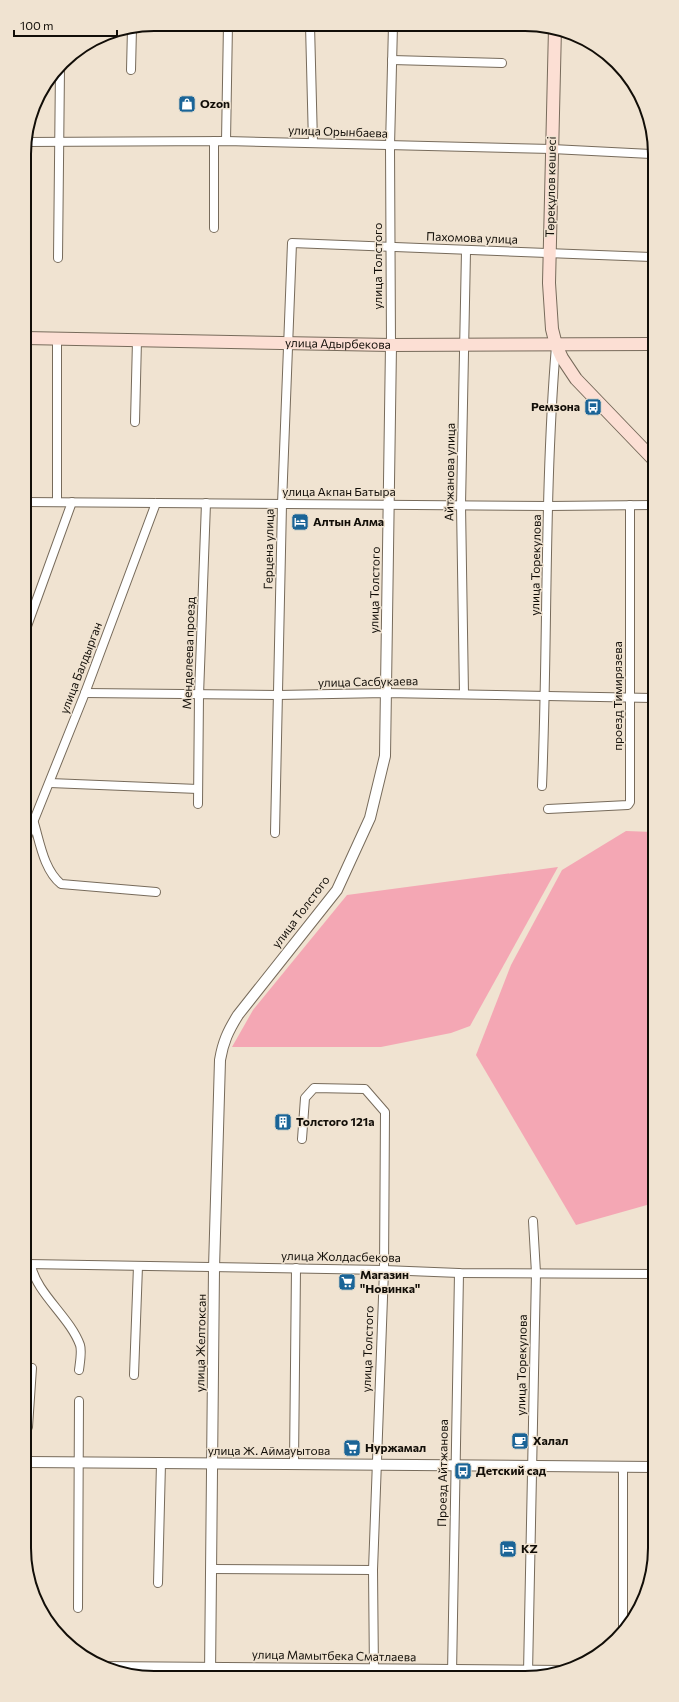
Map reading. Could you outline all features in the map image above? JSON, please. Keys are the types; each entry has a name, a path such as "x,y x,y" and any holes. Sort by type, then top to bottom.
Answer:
{"main road":[{"name":"Төреқұлов көшесі","path":"555,35 550,316 556,345 576,379 648,454"},
{"name":"улица Адырбекова","path":"31,338 464,345 648,344"}],"street":[{"path":"226,141 228,31"},
{"path":"310,31 314,143"},
{"name":"улица Толстого","path":"238,1015 337,890 370,818 382,775 385,756 391,344 390,146 392,31"},
{"path":"131,70 132,33"},
{"path":"392,60 502,63"},
{"path":"58,258 60,76"},
{"path":"214,141 214,228"},
{"name":"улица Орынбаева","path":"32,142 226,141 552,149 648,154"},
{"name":"Пахомова улица","path":"292,242 466,251 648,257"},
{"name":"Герцена улица","path":"276,833 282,504 292,242"},
{"name":"Айтжанова улица","path":"464,694 461,505 466,251"},
{"path":"57,339 57,502"},
{"path":"135,422 137,340"},
{"name":"улица Торекулова","path":"542,786 546,695 548,506 556,345"},
{"name":"улица Акпан Батыра","path":"31,502 548,506 648,505"},
{"path":"31,615 72,502"},
{"name":"улица Балдырган","path":"31,829 85,693 156,503"},
{"name":"Менделеева проезд","path":"198,804 199,694 206,503"},
{"name":"проезд Тимирязева","path":"548,809 630,804 630,505"},
{"name":"улица Сасбукаева","path":"85,693 278,695 386,693 648,698"},
{"path":"50,783 198,789"},
{"path":"34,823 52,877 61,884 156,892"},
{"name":"улица Желтоксан","path":"210,1671 214,1268 220,1060 222,1044 238,1015"},
{"name":"улица Толстого","path":"302,1138 305,1098 314,1088 365,1089 385,1112 384,1270 373,1570 374,1671"},
{"name":"улица Торекулова","path":"528,1671 536,1273 533,1222"},
{"name":"улица Жолдасбекова","path":"31,1265 296,1268 459,1273 648,1274"},
{"path":"134,1374 138,1266"},
{"path":"294,1464 296,1268"},
{"path":"31,1270 34,1278 53,1303 80,1346 79,1370"},
{"name":"Проезд Айтжанова","path":"452,1671 459,1273"},
{"path":"31,1383 32,1368"},
{"path":"78,1608 79,1401"},
{"name":"улица Ж. Аймауытова","path":"31,1462 648,1467"},
{"path":"158,1583 162,1463"},
{"path":"623,1467 623,1621"},
{"path":"212,1569 373,1570"},
{"name":"улица Мамытбека Сматлаева","path":"154,1671 210,1671"}],"shaded area":[{"path":"626,831 648,832 648,1205 576,1225 476,1055 511,965 562,870"},
{"path":"558,867 470,1026 451,1033 381,1047 232,1047 253,1010 347,895"}],"place":[{"name":"Ozon","path":"187,104"},
{"name":"Ремзона","path":"593,407"},
{"name":"Алтын Алма","path":"300,522"},
{"name":"Толстого 121а","path":"283,1122"},
{"name":"Магазин \"Новинка\"","path":"347,1282"},
{"name":"Халал","path":"520,1441"},
{"name":"Нуржамал","path":"352,1448"},
{"name":"Детский сад","path":"463,1471"},
{"name":"KZ","path":"508,1549"}]}
